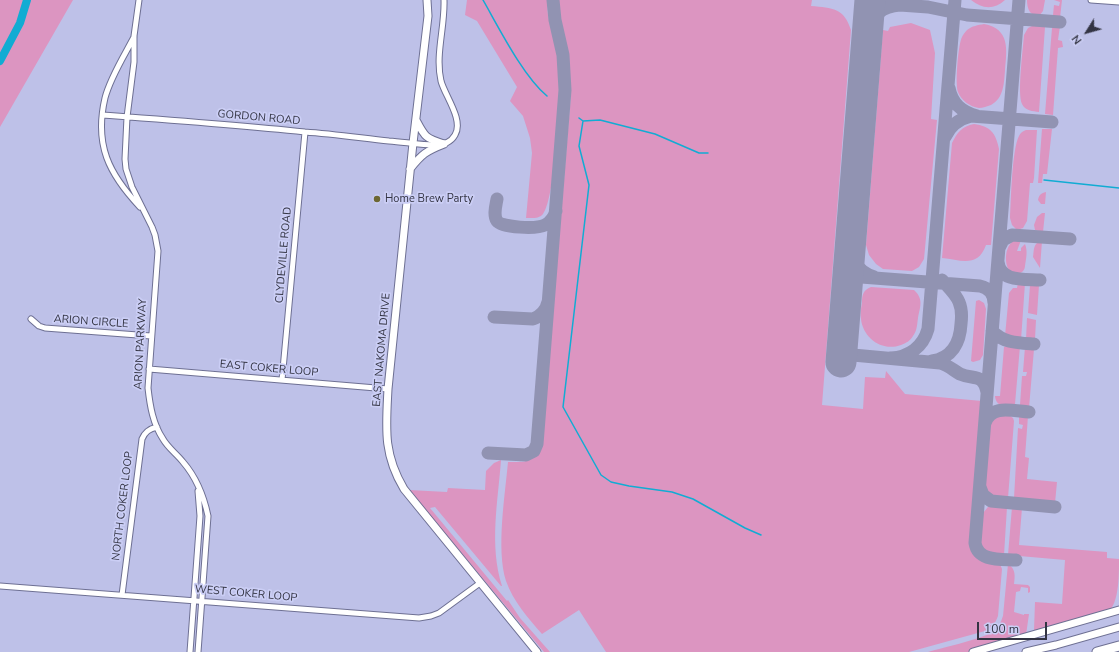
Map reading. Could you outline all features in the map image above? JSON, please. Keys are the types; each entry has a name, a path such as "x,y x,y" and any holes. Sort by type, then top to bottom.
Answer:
{"highway":[{"path":"1097,652 1119,646"}],"main road":[{"name":"EAST NAKOMA DRIVE","path":"427,0 428,16 410,169 388,389 386,436 390,458 398,480 411,499 537,652"},
{"path":"416,120 423,134 428,139 444,144"},
{"path":"410,169 421,156 429,150 444,144"},
{"path":"973,652 1119,610"},
{"path":"1026,652 1119,628"}],"street":[{"name":"ARION PARKWAY","path":"139,0 134,36 134,62 127,117 125,147 126,169 132,187 146,213 155,236 158,251 149,369 149,402 157,427 163,439 187,467 205,502 208,516 198,652"},
{"path":"444,0 439,61 440,73 444,89 458,123 458,128 454,137 444,144"},
{"path":"1091,0 1119,2"},
{"name":"ARION PARKWAY","path":"134,36 105,98 102,141 110,166 121,184 146,213"},
{"name":"GORDON ROAD","path":"103,115 305,132 435,145 444,144"},
{"name":"CLYDEVILLE ROAD","path":"282,380 305,132"},
{"name":"ARION CIRCLE","path":"31,319 39,326 45,328 151,336"},
{"name":"EAST COKER LOOP","path":"149,369 388,389"},
{"name":"NORTH COKER LOOP","path":"122,596 142,439 149,429 157,427"},
{"name":"ARION PARKWAY","path":"190,652 200,516 198,488"},
{"name":"WEST COKER LOOP","path":"0,586 420,618 439,613 480,583"}],"shaded area":[{"path":"0,0 73,0 0,127"},
{"path":"467,0 548,0 548,15 557,49 560,69 560,99 557,144 551,188 547,204 541,216 526,218 532,153 530,138 523,116 510,101 517,87 477,21 465,15"},
{"path":"558,0 812,0 811,6 837,10 845,17 851,30 822,405 863,409 865,377 885,378 886,371 905,394 982,401 971,542 972,549 977,558 1000,564 1002,569 998,616 990,628 985,631 909,652 606,652 579,610 542,634 517,602 506,581 503,568 501,538 502,522 508,462 519,462 532,459 542,447 571,94 567,48"},
{"path":"971,0 1005,0 992,7 984,7"},
{"path":"1027,0 1045,0 1043,11 1039,16 1031,13"},
{"path":"1054,0 1062,0 1060,18 1053,15 1054,5 1059,6 1060,2"},
{"path":"911,23 930,30 935,53 931,119 937,120 924,259 919,267 912,271 883,269 876,264 869,255 866,245 883,30 888,31 890,27"},
{"path":"984,24 999,30 1003,35 1006,55 1004,85 999,98 991,105 979,108 969,105 959,95 957,88 957,64 963,34 967,30 977,25"},
{"path":"1036,24 1043,24 1045,27 1039,112 1029,110 1023,106 1020,91 1024,35 1028,28"},
{"path":"1055,26 1060,26 1058,40 1062,41 1063,47 1058,48 1053,115 1045,114 1052,28"},
{"path":"974,124 984,126 991,131 996,139 999,149 991,245 986,245 983,252 974,260 962,261 942,258 952,143 960,130 966,126"},
{"path":"1042,129 1052,129 1047,174 1043,174 1042,183 1038,183"},
{"path":"1026,130 1037,130 1034,178 1033,183 1030,183 1027,221 1023,228 1017,230 1012,225 1010,218 1013,163 1019,136"},
{"path":"1046,192 1045,204 1041,204 1038,200 1039,197"},
{"path":"1042,213 1045,213 1043,232 1035,230 1034,225 1037,217"},
{"path":"1017,239 1021,240 1017,251 1021,251 1021,248 1025,244 1026,255 1024,270 1015,274 1010,272 1006,261 1006,254 1012,242"},
{"path":"1042,241 1040,268 1033,257 1035,246"},
{"path":"1018,282 1025,283 1021,340 1008,338 1005,336 1009,293 1013,288 1017,288"},
{"path":"1030,285 1039,285 1037,315 1028,313"},
{"path":"871,287 914,290 917,293 920,303 917,328 908,342 894,347 887,347 875,342 865,332 861,317 862,298 865,291"},
{"path":"979,300 984,303 986,309 983,355 980,360 973,362 971,361 976,301"},
{"path":"1027,318 1036,320 1035,339 1033,340 1026,340"},
{"path":"1009,345 1020,346 1015,404 1013,407 999,404 995,396 1000,396 1004,347"},
{"path":"1025,347 1034,349 1029,408 1023,408 1020,405 1022,376 1026,376 1027,372 1023,372"},
{"path":"997,415 1010,416 1014,421 1007,500 990,496 985,491 984,487 989,425 993,418"},
{"path":"1019,415 1028,416 1025,457 1029,458 1027,479 1057,482 1055,503 1016,500 1014,498 1018,428 1022,429 1023,425 1019,424"},
{"path":"501,460 495,539 498,571 502,586 435,507 430,508 507,601 508,600 520,618 550,652 544,652 409,490 447,492 448,488 485,490 486,471 494,463"},
{"path":"988,507 1007,507 1004,555 986,553 982,550 979,544 983,513"},
{"path":"1012,507 1022,508 1019,545 1107,552 1107,558 1119,559 1117,594 1110,610 1036,632 1034,630 1035,602 1062,604 1065,560 1008,555"},
{"path":"1008,564 1014,570 1014,584 1028,585 1030,587 1030,592 1028,593 1028,588 1021,587 1020,591 1016,592 1014,612 1024,615 1029,614 1026,635 968,652 928,652 983,637 996,630 1003,616"}],"waterway":[{"path":"0,61 20,23 27,0"},
{"path":"483,0 520,64 547,96"},
{"path":"579,118 583,121 600,120 655,134 699,153 708,153"},
{"path":"583,121 579,146 589,185 563,407 601,475 611,482 672,492 693,499 745,528 761,535"},
{"path":"1044,180 1119,188"}],"taxiway":[{"path":"488,453 526,455 534,451 537,444 565,90 563,55 555,20 553,0"},
{"path":"888,0 900,5 928,7 967,15 1060,22"},
{"path":"891,358 904,356 914,350 923,341 928,329 955,0"},
{"path":"1016,560 997,559 985,556 977,549 975,543 1019,0"},
{"path":"867,34 878,13 888,7 900,5"},
{"path":"949,88 950,94 955,103 962,110 977,116"},
{"path":"945,137 955,124 971,116 1052,122"},
{"path":"497,199 495,216 497,221 505,225 520,227 545,225 551,221 556,211"},
{"path":"999,248 1003,240 1012,235 1070,239"},
{"path":"851,240 854,258 858,267 862,271 874,277"},
{"path":"998,262 1003,273 1008,276 1020,279 1040,280"},
{"path":"848,276 980,286 986,288 990,292 994,303"},
{"path":"932,361 945,357 954,348 959,337 962,315 958,299 942,280"},
{"path":"494,317 533,319 543,313 548,302"},
{"path":"992,331 996,335 1006,340 1017,343 1034,344"},
{"path":"842,354 940,363 948,366 960,374 977,378 983,382 987,392"},
{"path":"985,423 988,417 997,411 1010,410 1029,412"},
{"path":"980,487 983,495 991,501 1055,507"}],"runway":[{"path":"841,362 870,0"}],"place":[{"name":"Home Brew Party","path":"377,199"}]}
